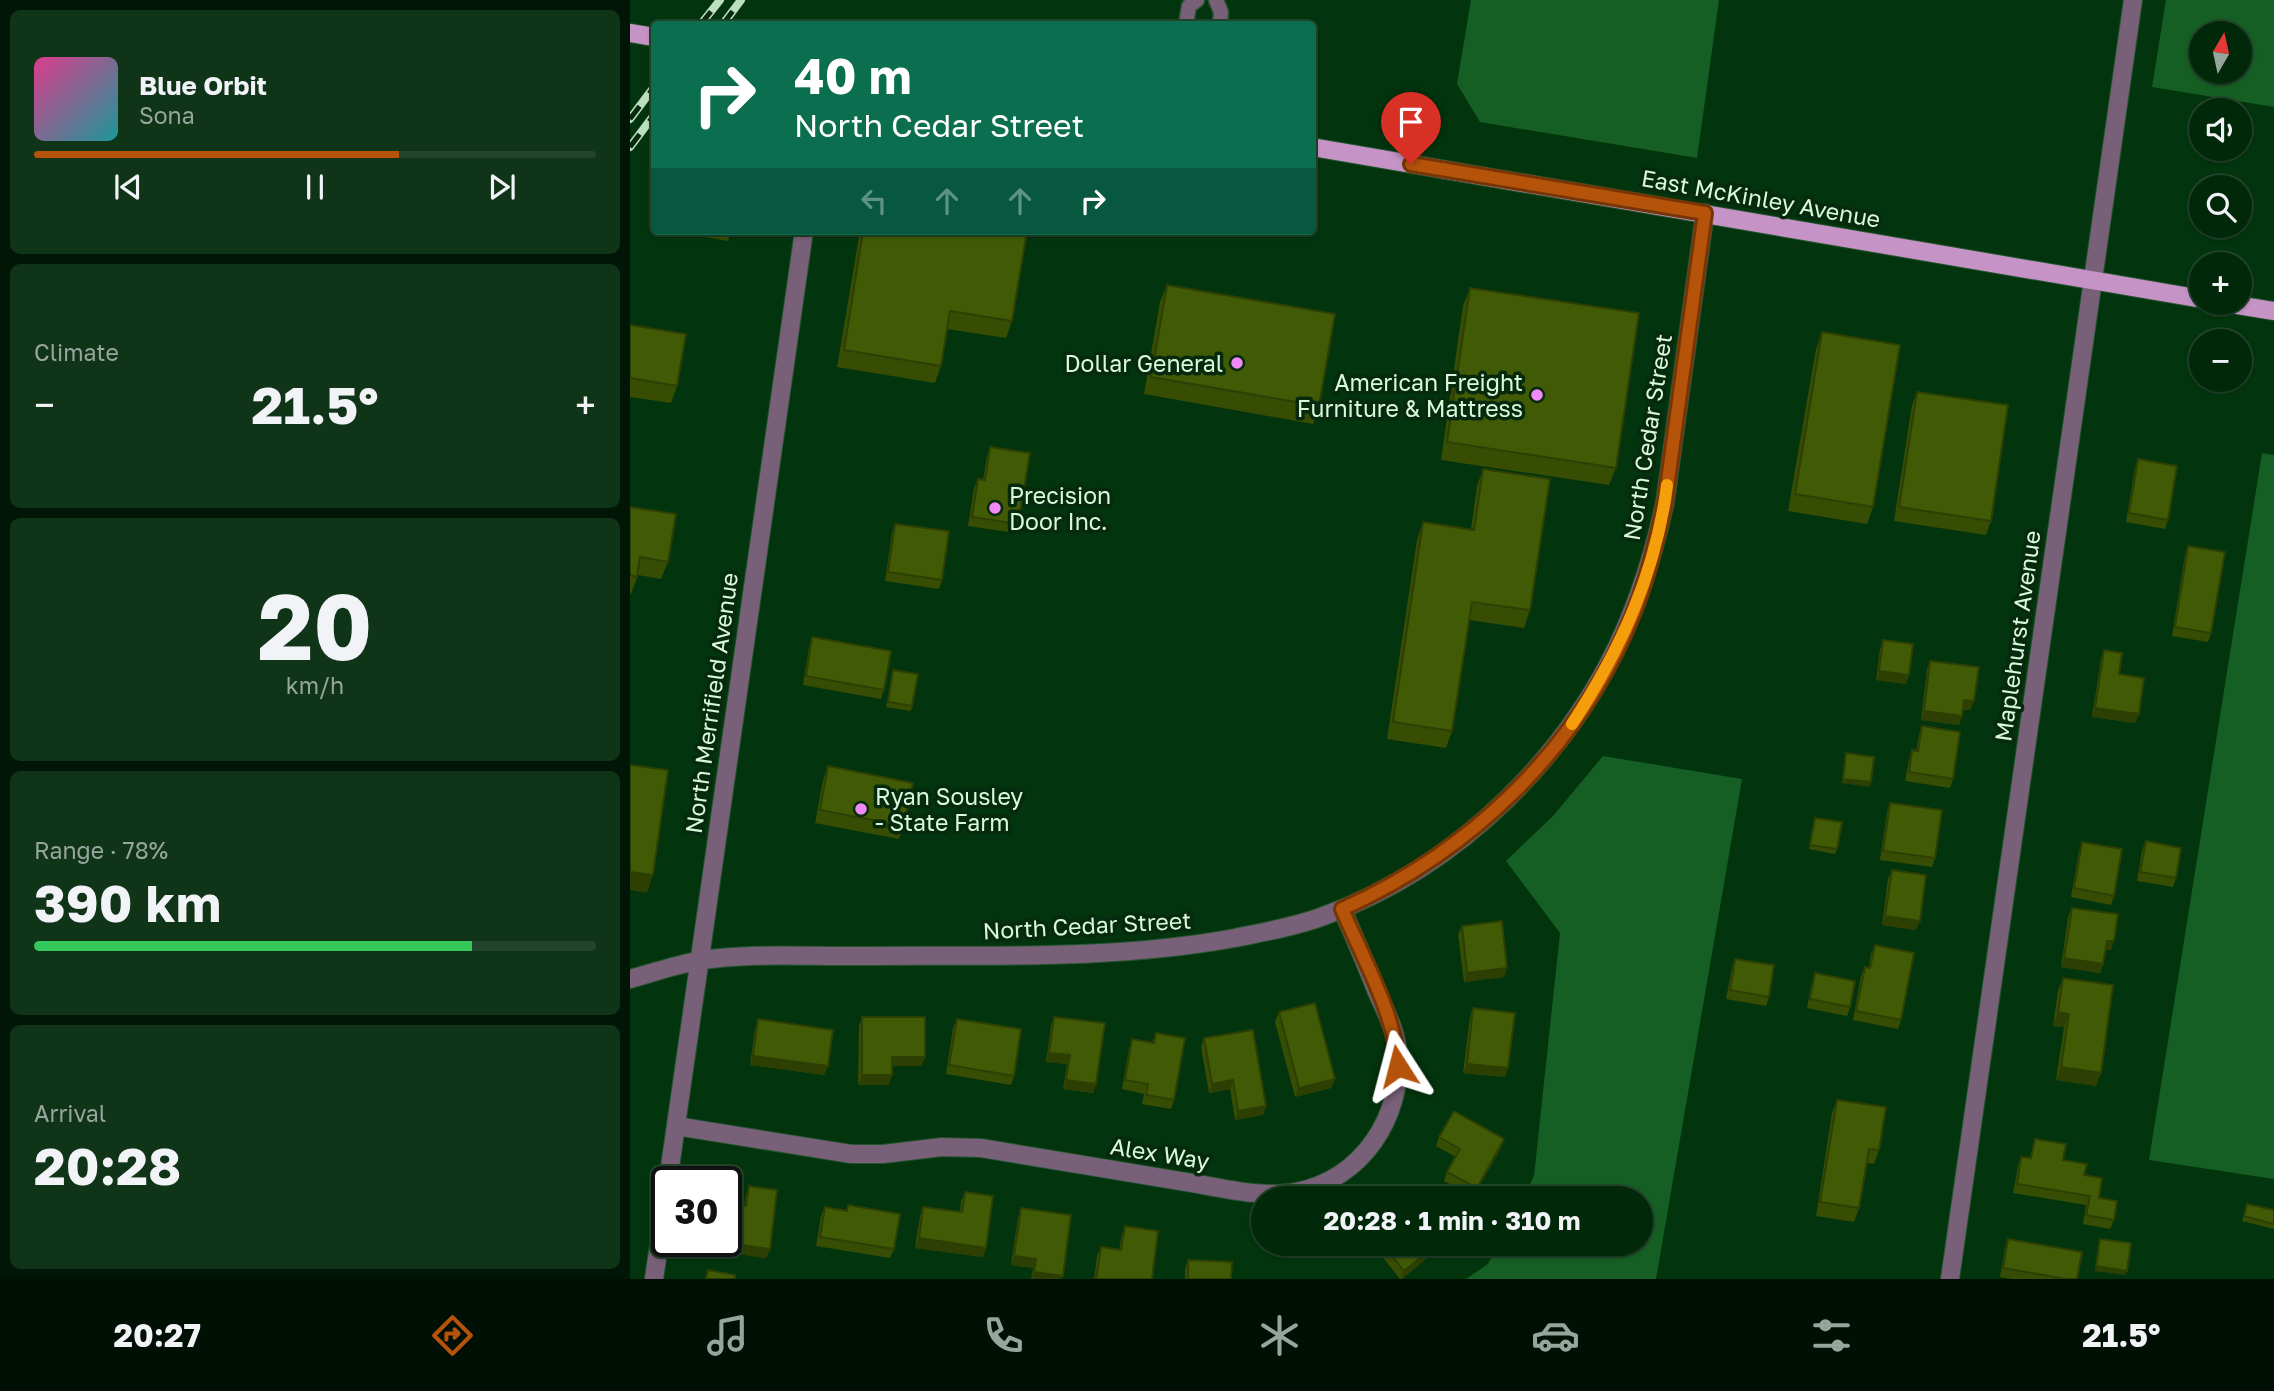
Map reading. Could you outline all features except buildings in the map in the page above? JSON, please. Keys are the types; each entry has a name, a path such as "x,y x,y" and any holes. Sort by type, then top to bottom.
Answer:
{"main road":[{"path":"630,33 651,36"},
{"name":"East McKinley Avenue","path":"1316,148 2189,297"},
{"path":"2252,308 2274,312"}],"street":[{"name":"Maplehurst Avenue","path":"1950,1279 2133,0"},
{"name":"North Cedar Street","path":"630,979 698,961 747,957 1018,955 1139,951 1200,944 1319,918 1366,898 1427,864 1484,822 1534,772 1564,736 1603,678 1633,614 1656,547 1665,502 1705,213"},
{"name":"North Merrifield Avenue","path":"670,1166 803,235"},
{"name":"Alex Way","path":"676,1126 851,1154 883,1154 942,1147 981,1149 1217,1187 1274,1194 1297,1192 1328,1181 1365,1154 1379,1136 1393,1106 1398,1083 1398,1049 1388,1017 1342,909"},
{"path":"654,1279 657,1257"}],"lane":[{"path":"1186,21 1189,6 1196,0"},
{"path":"1216,0 1222,12 1220,21"}],"green space":[{"path":"1471,0 1719,0 1697,158 1480,122 1457,84"},
{"path":"2166,0 2274,0 2274,107 2252,103 2252,98 2219,98 2152,87"},
{"path":"2262,453 2274,455 2274,1179 2149,1160"},
{"path":"1603,756 1742,779 1656,1279 1466,1279 1488,1264 1492,1256 1653,1256 1653,1186 1529,1186 1534,1176 1560,933 1506,861 1553,816"}],"railway":[{"path":"703,21 720,0"},
{"path":"725,21 741,0"},
{"path":"630,119 651,91"},
{"path":"630,147 651,119"}],"slow traffic":[{"path":"1572,724 1603,678 1633,614 1656,547 1667,485"}],"place":[{"name":"Dollar General","path":"1237,363"},
{"name":"American Freight Furniture & Mattress","path":"1537,395"},
{"name":"Precision Door Inc.","path":"995,508"},
{"name":"Ryan Sousley - State Farm","path":"861,809"}],"route":[{"path":"1398,1066 1398,1049 1388,1017 1342,909 1427,864 1484,822 1534,772 1564,736 1603,678 1633,614 1656,547 1665,502 1705,213 1411,164"}]}
